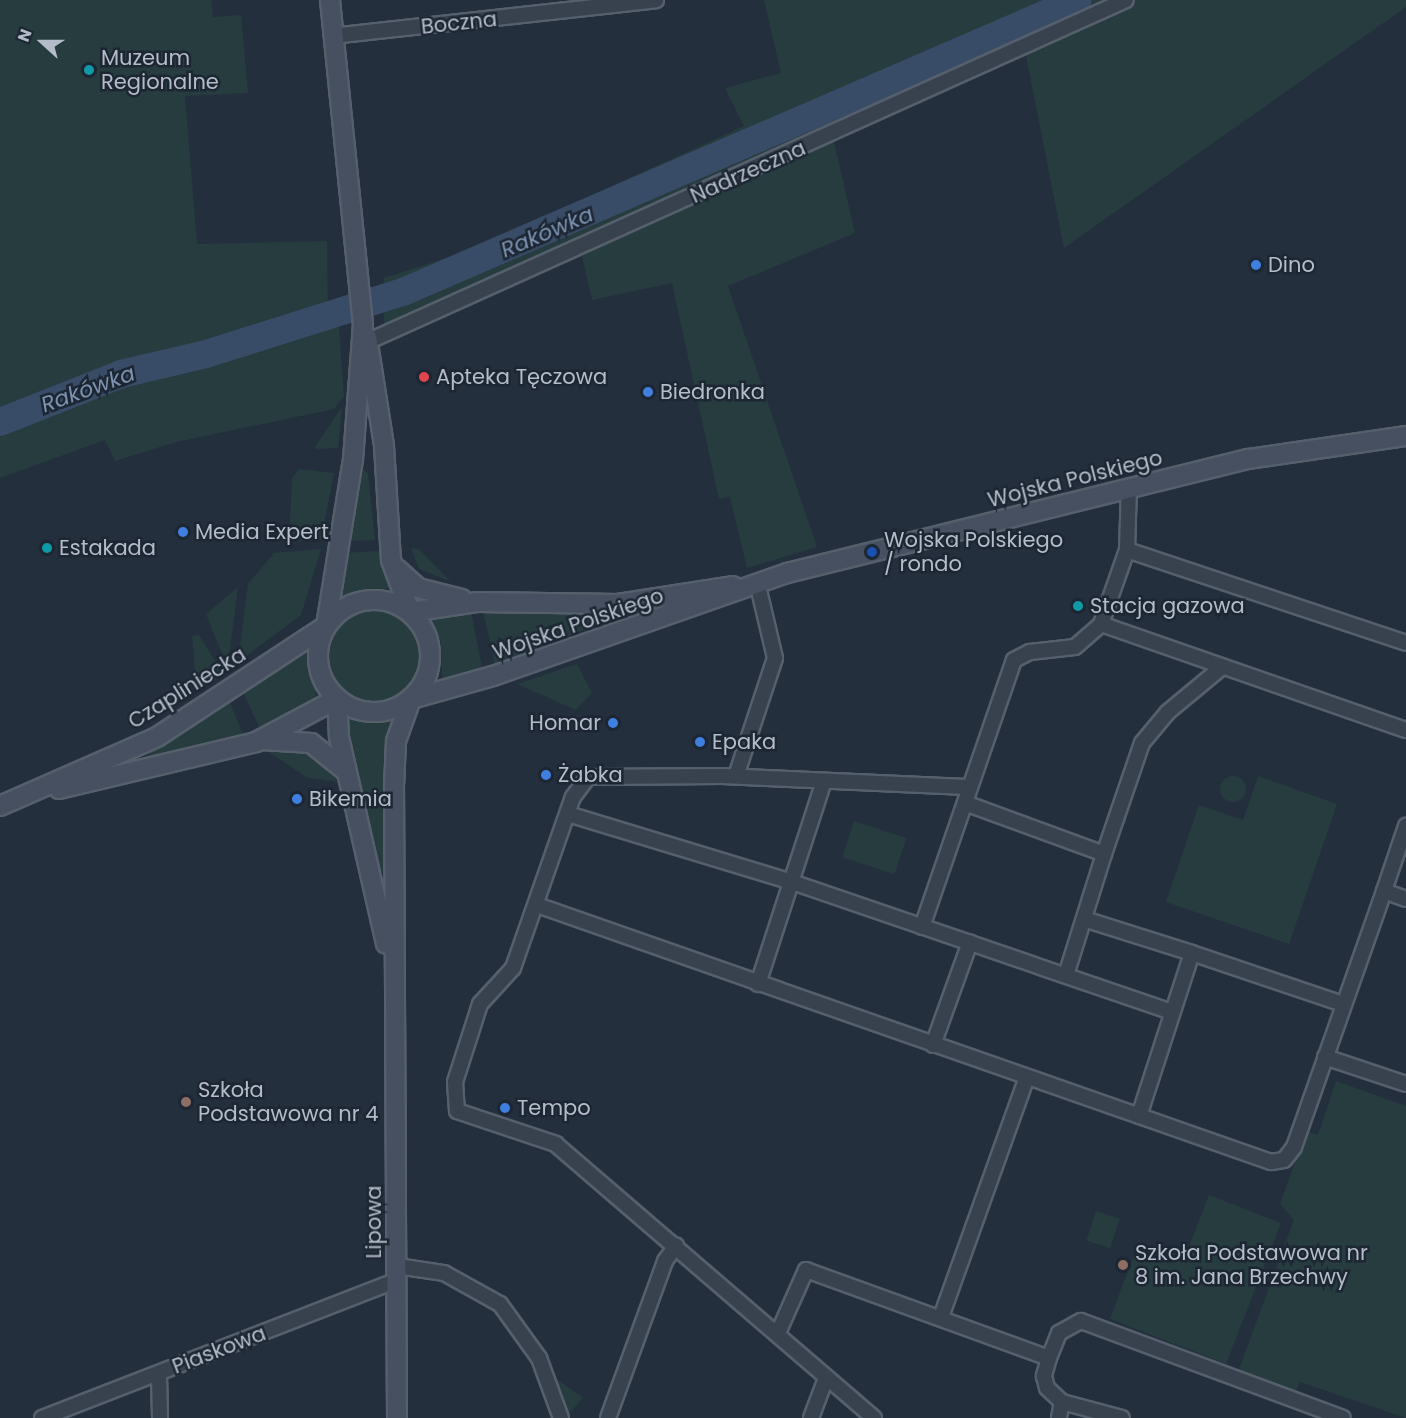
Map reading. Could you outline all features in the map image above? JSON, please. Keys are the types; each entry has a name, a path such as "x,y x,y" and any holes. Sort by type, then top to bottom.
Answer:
{"street":[{"path":"330,0 357,279 366,333 384,446 391,560 410,612 421,624 431,655 429,672 411,699 397,708 366,712 337,699 320,672 320,641 326,626 353,460 366,333"},
{"name":"Boczna","path":"332,36 656,0"},
{"name":"Nadrzeczna","path":"366,333 1126,0"},
{"name":"Wojska Polskiego","path":"410,612 478,602 618,604 757,582 1129,488 1308,447 1406,436"},
{"path":"922,927 965,803 967,787 1014,660 1030,652 1075,647 1101,624 1127,550 1129,488"},
{"path":"1127,550 1406,643"},
{"path":"391,560 418,588 478,602"},
{"path":"736,776 775,658 757,582"},
{"name":"Wojska Polskiego","path":"411,699 493,676 757,582"},
{"path":"326,626 349,605 365,600 381,600 410,612"},
{"path":"1101,624 1221,668 1406,730"},
{"name":"Czapliniecka","path":"0,806 34,794 157,737 326,626"},
{"path":"1066,975 1142,743 1168,712 1221,668"},
{"name":"Czapliniecka","path":"34,794 115,780 261,740 337,699"},
{"name":"Lipowa","path":"337,699 347,772 384,928 395,1026"},
{"name":"Lipowa","path":"397,1418 395,747 411,699"},
{"path":"261,740 311,743 347,772"},
{"path":"874,1418 556,1144 469,1118 452,1100 458,1065 480,1004 513,968 581,781 594,775 736,776 967,787"},
{"path":"758,984 824,781"},
{"path":"965,803 1104,854"},
{"path":"568,814 792,882 1173,1012"},
{"path":"537,905 1026,1079 1271,1162 1284,1160 1294,1147 1406,826"},
{"path":"1384,891 1406,899"},
{"path":"1084,919 1343,1004"},
{"path":"933,1045 970,942"},
{"path":"1139,1116 1192,953"},
{"path":"1325,1057 1406,1084"},
{"path":"941,1317 1026,1079"},
{"path":"608,1418 665,1261 676,1246"},
{"path":"778,1333 806,1269 1049,1358"},
{"path":"396,1274 444,1273 500,1304 539,1358 561,1418"},
{"name":"Piaskowa","path":"42,1418 159,1374 396,1274"},
{"path":"1122,1418 1062,1402 1047,1388 1049,1358 1059,1333 1081,1321 1343,1418"},
{"path":"159,1374 160,1418"},
{"path":"812,1418 826,1378"},
{"path":"1059,1418 1062,1402"}],"green space":[{"path":"0,0 211,0 213,17 241,15 248,93 185,96 197,244 327,241 328,312 339,328 344,396 334,409 176,442 115,461 105,440 0,478"},
{"path":"764,0 1406,0 1406,7 1064,248 1026,56 856,127 834,142 855,233 728,286 817,547 747,568 730,497 719,499 672,283 592,300 582,256 384,340 384,278 471,250 744,126 725,88 781,73"},
{"path":"342,407 338,448 316,449 315,447"},
{"path":"299,469 334,473 321,539 289,542 292,478"},
{"path":"363,470 368,473 375,540 346,541"},
{"path":"411,548 419,549 450,581 419,569"},
{"path":"321,549 301,615 238,662 248,584 274,553"},
{"path":"378,551 389,588 340,598 345,553"},
{"path":"238,587 228,665 206,614"},
{"path":"374,610 392,613 407,623 417,638 420,656 417,674 407,689 392,699 374,702 356,699 341,689 331,674 328,656 331,638 341,623 356,613"},
{"path":"471,611 482,668 442,681 441,642 429,617"},
{"path":"483,611 620,613 625,614 495,664"},
{"path":"199,635 223,674 197,693 192,636"},
{"path":"303,648 308,649 317,702 261,731 242,690"},
{"path":"577,664 592,693 576,710 517,684"},
{"path":"229,700 244,737 147,758 147,755"},
{"path":"346,714 391,722 385,746 385,872 380,871"},
{"path":"290,746 303,748 339,782 308,778 267,751"},
{"path":"1233,776 1242,780 1246,789 1242,798 1233,802 1224,798 1220,789 1224,780"},
{"path":"1258,776 1337,804 1289,944 1166,902 1199,805 1243,820"},
{"path":"854,821 906,838 895,874 842,857"},
{"path":"1336,1081 1406,1106 1406,1418 1300,1382 1295,1393 1238,1372 1294,1220 1280,1204 1306,1131 1318,1135"},
{"path":"1209,1195 1281,1223 1226,1364 1110,1319 1138,1244 1183,1262"},
{"path":"1096,1211 1120,1219 1110,1248 1086,1240"},
{"path":"554,1377 583,1398 568,1415"}],"waterway":[{"name":"Rakówka","path":"0,422 121,374 206,354 403,292 1078,0"}],"place":[{"name":"Muzeum Regionalne","path":"89,70"},
{"name":"Dino","path":"1256,265"},
{"name":"Apteka Tęczowa","path":"424,377"},
{"name":"Biedronka","path":"648,392"},
{"name":"Media Expert","path":"183,532"},
{"name":"Estakada","path":"47,548"},
{"name":"Wojska Polskiego / rondo","path":"872,552"},
{"name":"Stacja gazowa","path":"1078,606"},
{"name":"Homar","path":"613,723"},
{"name":"Epaka","path":"700,742"},
{"name":"Żabka","path":"546,775"},
{"name":"Bikemia","path":"297,799"},
{"name":"Szkoła Podstawowa nr 4","path":"186,1102"},
{"name":"Tempo","path":"505,1108"},
{"name":"Szkoła Podstawowa nr 8 im. Jana Brzechwy","path":"1123,1265"}]}
